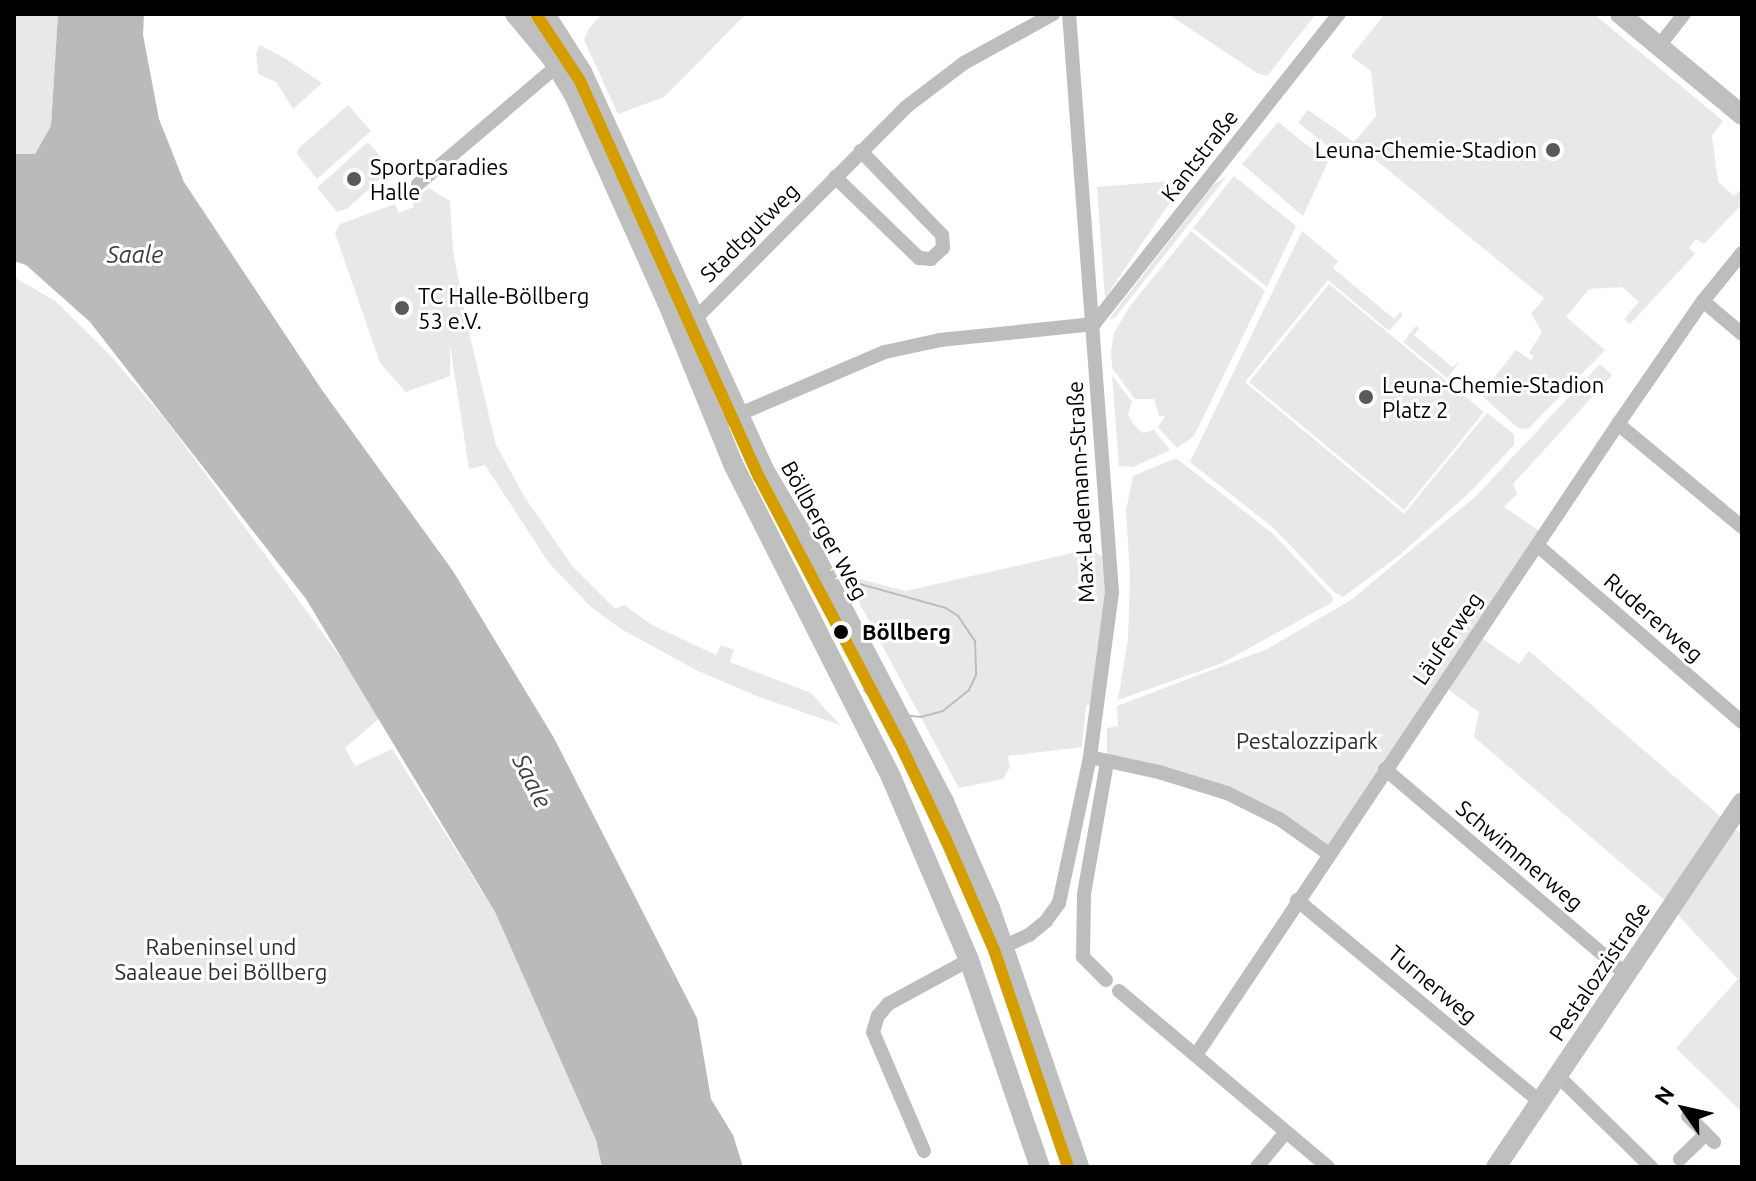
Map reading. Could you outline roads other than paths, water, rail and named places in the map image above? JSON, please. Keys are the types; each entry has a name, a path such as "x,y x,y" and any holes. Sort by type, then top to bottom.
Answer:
{"street":[{"path":"515,14 557,66 574,95 667,302 716,424 891,777 969,960 1040,1167"},
{"name":"Böllberger Weg","path":"545,14 582,72 737,415 929,771 1003,947 1079,1167"},
{"name":"Stadtgutweg","path":"692,315 702,312 906,107 964,63 1053,14"},
{"name":"Max-Lademann-Straße","path":"969,960 1029,935 1046,921 1059,903 1090,757 1112,592 1069,14"},
{"name":"Kantstraße","path":"1094,324 1339,14"},
{"path":"1620,14 1742,115"},
{"path":"1659,46 1684,14"},
{"path":"418,184 557,66"},
{"path":"835,177 919,258 931,259 943,248 942,235 861,151"},
{"name":"Läuferweg","path":"1196,1055 1618,424 1703,301 1742,253"},
{"path":"1703,301 1742,334"},
{"path":"716,424 885,352 940,340 1094,324"},
{"path":"1618,424 1742,527"},
{"name":"Rudererweg","path":"1537,545 1742,722"},
{"path":"1090,757 1159,772 1227,793 1281,820 1329,854"},
{"path":"1106,980 1083,957 1084,894 1107,762"},
{"name":"Schwimmerweg","path":"1385,769 1626,974"},
{"name":"Pestalozzistraße","path":"1496,1167 1742,802"},
{"name":"Turnerweg","path":"1297,900 1540,1102"},
{"path":"924,1151 873,1032 878,1016 888,1004 969,960"},
{"path":"1119,991 1328,1167"},
{"path":"1557,1075 1651,1167"},
{"path":"1675,1163 1710,1138 1688,1116"},
{"path":"1257,1167 1286,1132"}],"water":[{"name":"Saale","path":"58,14 144,14 143,35 159,119 184,182 322,390 453,571 554,738 697,1018 711,1099 733,1135 743,1167 602,1167 596,1140 495,912 306,599 90,322 26,265 14,261 14,154 35,154 51,126"}],"tram line":[{"path":"790,536 809,560 835,577 946,608 958,616 975,641 976,675 969,690 943,711 921,717 893,714 877,705 864,690"}],"place":[{"name":"Leuna-Chemie-Stadion","path":"1553,150"},
{"name":"Sportparadies Halle","path":"354,179"},
{"name":"TC Halle-Böllberg 53 e.V.","path":"402,308"},
{"name":"Leuna-Chemie-Stadion Platz 2","path":"1366,397"},
{"name":"Böllberg","path":"841,632"}],"park label":[{"name":"Pestalozzipark","path":"1307,741"},
{"name":"Rabeninsel und Saaleaue bei Böllberg","path":"221,958"}]}
